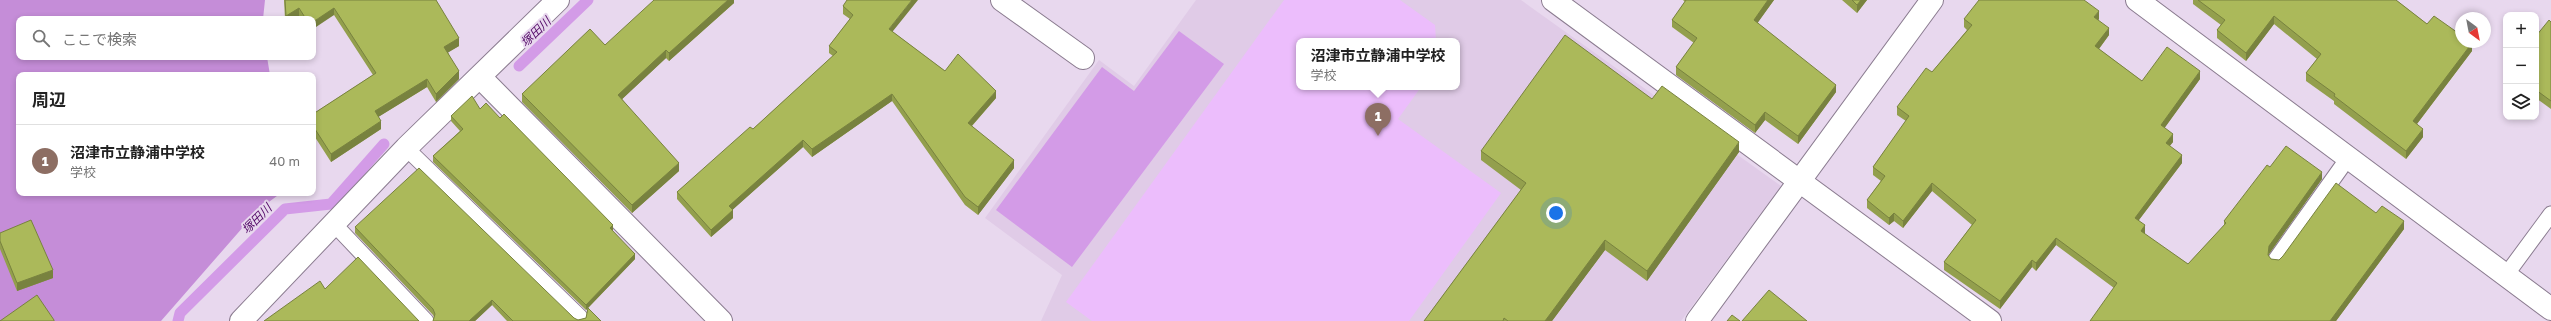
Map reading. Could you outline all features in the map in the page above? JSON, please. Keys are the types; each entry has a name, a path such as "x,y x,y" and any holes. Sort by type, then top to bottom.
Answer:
{"street":[{"path":"241,321 406,148 558,0"},
{"path":"1002,0 1083,58"},
{"path":"1553,0 1990,321"},
{"path":"1697,321 1932,0"},
{"path":"2137,0 2551,309"},
{"path":"480,77 720,321"}],"lane":[{"path":"406,148 580,316"},
{"path":"2276,259 2348,158"},
{"path":"2506,275 2551,214"},
{"path":"334,224 426,321"}],"shaded area":[{"path":"0,0 265,0 263,16 16,16 16,60 268,60 270,72 16,72 16,196 277,196 258,210 161,321 0,321"},
{"path":"1196,0 1521,0 1781,186 1681,321 1041,321 1062,275 985,218 1099,60 1134,86"},
{"path":"1284,0 1400,0 1435,25 1436,38 1296,38 1296,90 1419,90 1398,119 1501,193 1409,321 1092,321 1066,302"},
{"path":"1179,31 1224,64 1072,267 996,210 1102,67 1134,91"}],"building":[{"path":"285,0 436,0 459,38 444,47 459,71 436,94 427,79 375,111 381,121 331,154 316,131 316,112 376,73 334,8 316,20 316,16 304,16 299,8 286,16"},
{"path":"654,0 728,0 669,53 666,50 618,95 679,163 632,205 522,94 590,29 605,45"},
{"path":"847,0 912,0 889,29 945,71 958,54 996,91 968,123 1014,160 978,207 965,197 892,94 812,149 803,140 729,206 733,210 711,230 677,192 750,127 753,129 837,52 829,46 853,15 843,6"},
{"path":"1686,0 1768,0 1754,20 1836,85 1798,136 1765,112 1755,125 1676,67 1697,38 1672,20"},
{"path":"1852,0 1861,0 1857,5"},
{"path":"1979,0 2084,0 2099,11 2094,17 2109,28 2095,46 2142,81 2167,47 2200,71 2161,125 2173,134 2166,143 2182,155 2135,218 2145,225 2141,231 2188,264 2226,223 2224,221 2267,165 2270,167 2286,146 2322,172 2269,246 2268,255 2271,259 2279,260 2283,256 2336,183 2376,213 2382,206 2404,221 2330,321 2090,321 2117,283 2056,238 2036,263 2032,260 2000,301 1944,262 1976,220 1932,183 1903,221 1894,213 1889,218 1867,200 1885,176 1873,167 1909,116 1897,107 1926,68 1932,72 1972,25 1964,19"},
{"path":"2198,0 2396,0 2427,24 2434,16 2455,31 2455,48 2468,48 2413,121 2423,129 2406,151 2334,96 2335,94 2306,73 2321,54 2274,16 2246,53 2217,30 2225,20"},
{"path":"2549,20 2551,22 2551,101 2539,92 2539,32"},
{"path":"1565,35 1652,99 1662,86 1739,142 1647,271 1605,240 1545,321 1508,321 1504,318 1503,321 1424,321 1526,183 1481,151"},
{"path":"472,96 480,109 486,103 500,118 504,114 613,225 610,228 635,254 586,305 433,156 463,129 451,116"},
{"path":"419,168 574,318 578,320 586,318 588,308 601,321 513,321 492,300 469,321 433,321 435,314 433,309 355,227"},
{"path":"31,220 53,270 17,283 0,241 0,233"},
{"path":"358,257 419,321 264,321 320,281 325,289"},
{"path":"1769,290 1807,321 1742,321"},
{"path":"37,295 54,321 0,321"},
{"path":"1732,315 1740,321 1727,321"}],"waterway":[{"name":"塚田川","path":"519,66 588,0"},
{"name":"塚田川","path":"178,321 180,313 285,209 331,204 384,144"}],"place":[{"name":"沼津市立静浦中学校","path":"1378,136"}]}
